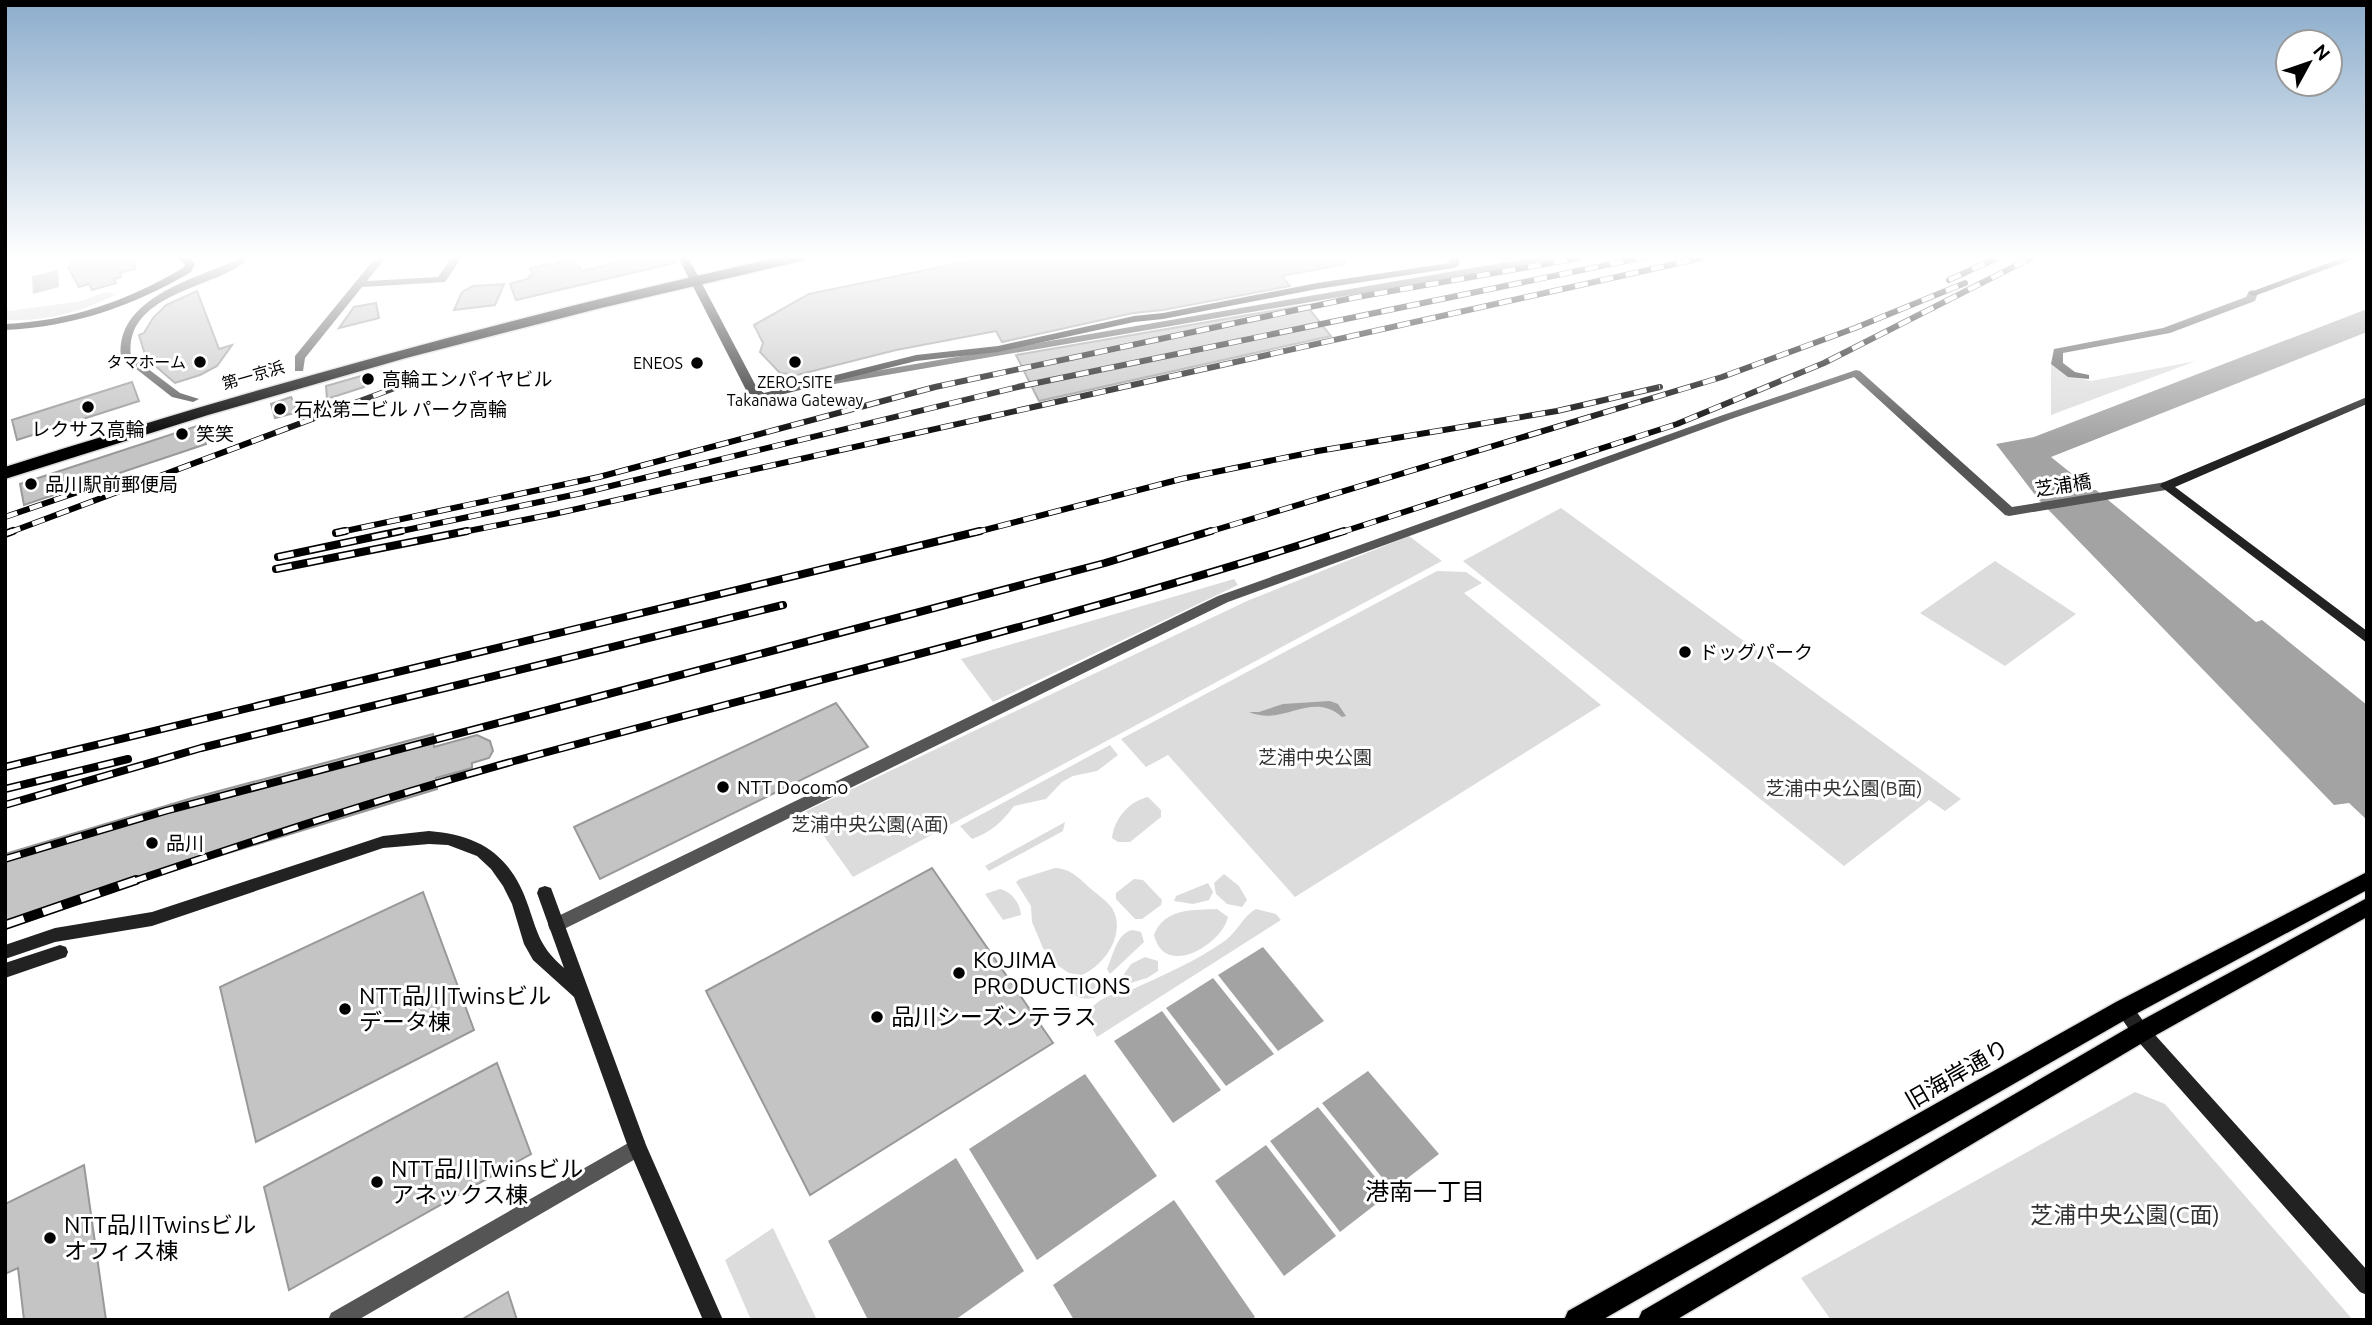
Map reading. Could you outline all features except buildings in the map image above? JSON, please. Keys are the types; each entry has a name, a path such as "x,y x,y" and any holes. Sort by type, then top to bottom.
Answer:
{"highway":[{"name":"第一京浜","path":"5,458 193,399 493,319"},
{"name":"第一京浜","path":"5,473 515,319"}],"main road":[{"name":"旧海岸通り","path":"1577,1320 2124,1009 2367,880"},
{"path":"1651,1320 2141,1032 2367,907"}],"street":[{"path":"5,327 54,324 72,319"},
{"path":"136,319 125,341 126,357 176,395 193,399"},
{"path":"299,369 299,358 332,319"},
{"path":"716,319 757,395"},
{"path":"757,395 773,394 916,358 999,349 1135,319"},
{"path":"757,395 1197,319"},
{"path":"2085,377 2072,375 2057,364 2058,351 2166,331 2198,319"},
{"name":"芝浦橋","path":"556,925 1223,599 1856,373 2009,512 2165,486"},
{"path":"2367,400 2165,486 2367,638"},
{"path":"5,952 55,934 152,919 383,842 407,838 442,838 482,850 503,868 512,884 538,954 579,991"},
{"path":"545,893 637,1147 713,1320"},
{"path":"5,971 60,952"},
{"path":"2124,1009 2141,1032 2367,1285"},
{"path":"338,1320 637,1147"}],"green space":[{"path":"2196,361 2051,415 2051,364 2069,376 2091,381"},
{"name":"芝浦中央公園(B面)","path":"1561,508 1961,799 1945,811 1929,800 1844,866 1463,561"},
{"name":"芝浦中央公園(A面)","path":"1409,536 1442,561 853,877 806,811 1247,601"},
{"path":"1995,561 2076,614 2005,666 1920,613"},
{"name":"芝浦中央公園","path":"1437,571 1466,572 1482,583 1464,593 1601,705 1295,897 1168,755 1146,767 1121,739"},
{"path":"1234,579 1238,585 993,702 961,659"},
{"path":"1110,745 1118,755 1097,771 1073,776 1062,782 1046,799 1014,806 1000,822 985,833 972,839 960,826"},
{"path":"1148,797 1161,810 1161,817 1130,842 1118,842 1112,838 1116,824 1124,812 1135,802"},
{"path":"1065,822 1063,831 989,871 985,866"},
{"path":"1055,868 1071,872 1079,878 1110,905 1116,918 1115,938 1106,956 1082,975 1069,973 1057,965 1043,948 1032,922 1031,906 1016,882"},
{"path":"1224,874 1239,886 1247,900 1242,907 1227,904 1216,894 1214,883"},
{"path":"1134,879 1143,880 1162,900 1161,905 1142,919 1135,919 1116,899 1116,893"},
{"path":"1208,883 1213,892 1209,900 1193,904 1174,901 1176,896"},
{"path":"1000,889 1015,899 1021,915 1003,920 985,894"},
{"path":"1217,909 1228,917 1224,927 1205,946 1181,956 1170,955 1160,948 1154,935 1159,926 1172,915"},
{"path":"1256,909 1276,914 1281,920 1097,1037 1086,1017 1098,1002 1179,968 1215,948"},
{"path":"1133,930 1141,932 1144,942 1110,974 1107,969 1116,945 1123,935"},
{"path":"1145,957 1158,961 1158,971 1147,978 1124,985 1118,983 1131,964"},
{"path":"1089,980 1098,982 1104,989 1096,997 1081,998 1069,990 1071,983"},
{"name":"芝浦中央公園(C面)","path":"2135,1092 2165,1104 2353,1320 1831,1320 1801,1278"},
{"path":"773,1228 817,1320 751,1320 725,1260"}],"shaded area":[{"path":"2341,319 2367,319 2367,332 2051,457 2092,490 2096,490 2256,622 2262,620 2367,705 2367,820 2349,803 2334,805 2039,500 1996,444 2034,437"},
{"path":"1330,701 1338,704 1346,716 1342,717 1319,707 1274,715 1249,712 1259,712 1283,704"},
{"path":"1263,947 1324,1021 1278,1051 1218,975"},
{"path":"1213,978 1274,1054 1226,1086 1166,1008"},
{"path":"1162,1011 1221,1090 1173,1123 1114,1041"},
{"path":"1368,1071 1439,1154 1392,1190 1322,1103"},
{"path":"1085,1074 1157,1176 1037,1260 969,1149"},
{"path":"1318,1107 1389,1194 1340,1232 1270,1141"},
{"path":"1266,1145 1336,1236 1284,1276 1215,1181"},
{"path":"956,1158 1024,1271 955,1320 868,1320 828,1241"},
{"path":"1174,1200 1255,1317 1251,1320 1074,1320 1053,1285"}],"railway":[{"path":"345,531 336,533 599,477 935,387 1255,319"},
{"path":"392,533 582,493 1022,386 1346,319"},
{"path":"458,533 554,514 1429,319"},
{"path":"1205,533 1722,377 1877,319"},
{"path":"1339,533 1677,424 1824,363 1911,319"},
{"path":"8,533 400,386"},
{"path":"973,533 1181,479 1318,451 1557,411 1660,387"},
{"path":"5,517 116,479"},
{"path":"5,534 13,531"},
{"path":"278,557 401,531"},
{"path":"276,569 467,531"},
{"path":"5,767 980,531"},
{"path":"5,859 165,811 1105,563 1211,531"},
{"path":"131,882 324,818 469,774 1036,622 1344,531"},
{"path":"5,805 201,748 783,605"},
{"path":"5,789 128,759"},
{"path":"5,925 136,880"}],"place":[{"name":"タマホーム","path":"200,362"},
{"name":"ZERO-SITE Takanawa Gateway","path":"795,362"},
{"name":"ENEOS","path":"697,363"},
{"name":"高輪エンパイヤビル","path":"368,379"},
{"name":"レクサス高輪","path":"88,407"},
{"name":"石松第二ビル パーク高輪","path":"280,409"},
{"name":"笑笑","path":"182,434"},
{"name":"品川駅前郵便局","path":"31,484"},
{"name":"ドッグパーク","path":"1685,652"},
{"name":"NTT Docomo","path":"723,787"},
{"name":"品川","path":"152,843"},
{"name":"KOJIMA PRODUCTIONS","path":"959,973"},
{"name":"NTT品川Twinsビル データ棟","path":"345,1009"},
{"name":"品川シーズンテラス","path":"877,1017"},
{"name":"NTT品川Twinsビル アネックス棟","path":"377,1182"},
{"name":"NTT品川Twinsビル オフィス棟","path":"50,1238"}],"district":[{"name":"港南一丁目","path":"1425,1192"}]}
